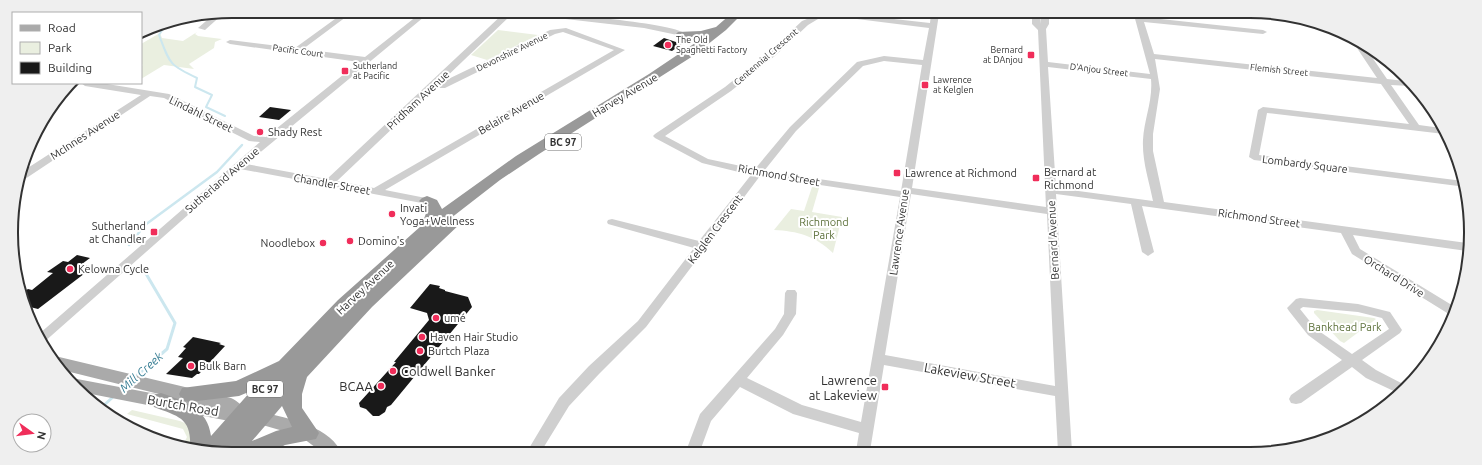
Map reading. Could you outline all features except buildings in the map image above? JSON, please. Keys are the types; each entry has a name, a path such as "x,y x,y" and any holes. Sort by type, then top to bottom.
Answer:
{"highway":[{"name":"Harvey Avenue","path":"216,447 251,416 295,365 382,270 427,229 460,210 540,157 650,90 708,45 720,29 732,18"},
{"name":"Harvey Avenue","path":"295,365 335,332 460,210 547,142 660,74 690,53 729,34 745,18"},
{"path":"682,34 701,34 720,29"},
{"path":"682,34 708,45"},
{"path":"682,34 690,40 692,44 690,53"},
{"path":"427,201 446,201 460,210"},
{"path":"427,201 432,203 435,211 427,229"},
{"path":"189,394 239,388 295,365 291,395 292,407 298,421 309,433"},
{"path":"161,401 188,412 195,417 201,436 200,444"},
{"name":"Harvey Avenue","path":"234,447 251,416"},
{"path":"260,447 283,437 309,433"}],"main road":[{"name":"Burtch Road","path":"63,364 231,404 251,416"},
{"name":"Burtch Road","path":"83,386 224,413 251,416 309,433 325,443 328,447"}],"street":[{"path":"296,51 343,18"},
{"name":"Sutherland Avenue","path":"45,336 268,140 418,18"},
{"name":"Pridham Avenue","path":"328,184 435,85 504,18"},
{"path":"574,18 644,26 682,34"},
{"name":"Centennial Crescent","path":"658,136 728,89 773,54 805,23 815,18"},
{"name":"Centennial Crescent","path":"866,18 932,26"},
{"name":"Lawrence Avenue","path":"864,447 934,18"},
{"name":"Bernard Avenue","path":"1036,18 1036,24 1042,29"},
{"name":"Bernard Avenue","path":"1045,18 1045,24 1042,29 1065,447"},
{"path":"1139,18 1154,77 1155,106 1148,135 1148,150 1159,204"},
{"path":"1147,18 1263,32"},
{"path":"202,28 213,19"},
{"name":"Devonshire Avenue","path":"435,85 442,86 553,32 563,30 591,39"},
{"name":"Belaire Avenue","path":"374,192 621,50 591,39"},
{"name":"Pacific Court","path":"230,42 365,60"},
{"path":"1363,50 1416,128"},
{"name":"Flemish Street","path":"1149,56 1404,84"},
{"name":"Kelglen Crescent","path":"537,447 564,402 594,370 642,324 757,173 793,129 860,64 871,59 884,58 926,63"},
{"name":"D'Anjou Street","path":"1044,64 1154,77"},
{"name":"Lindahl Street","path":"91,84 166,96 252,139 268,140"},
{"name":"McInnes Avenue","path":"26,174 149,93"},
{"name":"Lombardy Square","path":"1438,130 1264,110 1254,157 1459,185"},
{"name":"Richmond Street","path":"658,136 705,161 757,173 1052,211"},
{"name":"Chandler Street","path":"238,166 328,184 427,201"},
{"name":"Richmond Street","path":"1051,190 1464,247"},
{"path":"1136,201 1148,252"},
{"path":"612,222 702,246"},
{"name":"Orchard Drive","path":"1345,230 1356,252 1450,310"},
{"path":"694,447 705,418 779,332 790,314 791,293"},
{"path":"1296,399 1351,360 1396,330 1386,316 1358,308 1300,302 1293,308 1312,332 1351,360 1371,374 1398,387"},
{"name":"Lakeview Street","path":"879,359 1061,392"},
{"path":"737,379 798,410 867,429"}],"green space":[{"path":"498,30 538,35 487,60 471,55"},
{"path":"197,32 195,34 198,36 222,39 215,42 214,48 189,64 194,69 164,65 142,78 142,43 160,33 162,38 183,41"},
{"name":"Richmond Park","path":"812,187 819,188 812,212 842,217 833,253 820,242 806,236 798,233 774,230 791,209 804,211"},
{"name":"Bankhead Park","path":"1317,310 1376,319 1344,343 1340,341 1314,313 1314,311"},
{"path":"132,410 180,421 187,424 193,440 190,443 185,442 187,437 183,429 127,414"}],"waterway":[{"name":"Mill Creek","path":"162,30 159,35 168,58 181,70 197,78 195,87 212,95 206,107 225,116"},
{"name":"Mill Creek","path":"129,245 145,225 217,172 242,145"},
{"name":"Mill Creek","path":"142,267 146,273"},
{"name":"Mill Creek","path":"135,377 167,349 175,323 145,272"},
{"name":"Mill Creek","path":"104,405 114,396"}],"place":[{"name":"The Old Spaghetti Factory","path":"668,45"},
{"name":"Bernard at DAnjou","path":"1031,55"},
{"name":"Sutherland at Pacific","path":"345,71"},
{"name":"Lawrence at Kelglen","path":"925,85"},
{"name":"Shady Rest","path":"260,132"},
{"name":"Lawrence at Richmond","path":"897,173"},
{"name":"Bernard at Richmond","path":"1036,178"},
{"name":"Invati Yoga+Wellness","path":"392,214"},
{"name":"Sutherland at Chandler","path":"154,232"},
{"name":"Domino's","path":"350,241"},
{"name":"Noodlebox","path":"323,243"},
{"name":"Kelowna Cycle","path":"70,269"},
{"name":"umé","path":"436,318"},
{"name":"Haven Hair Studio","path":"422,337"},
{"name":"Burtch Plaza","path":"420,351"},
{"name":"Bulk Barn","path":"191,366"},
{"name":"Coldwell Banker","path":"393,371"},
{"name":"BCAA","path":"381,386"},
{"name":"Lawrence at Lakeview","path":"885,387"}]}
